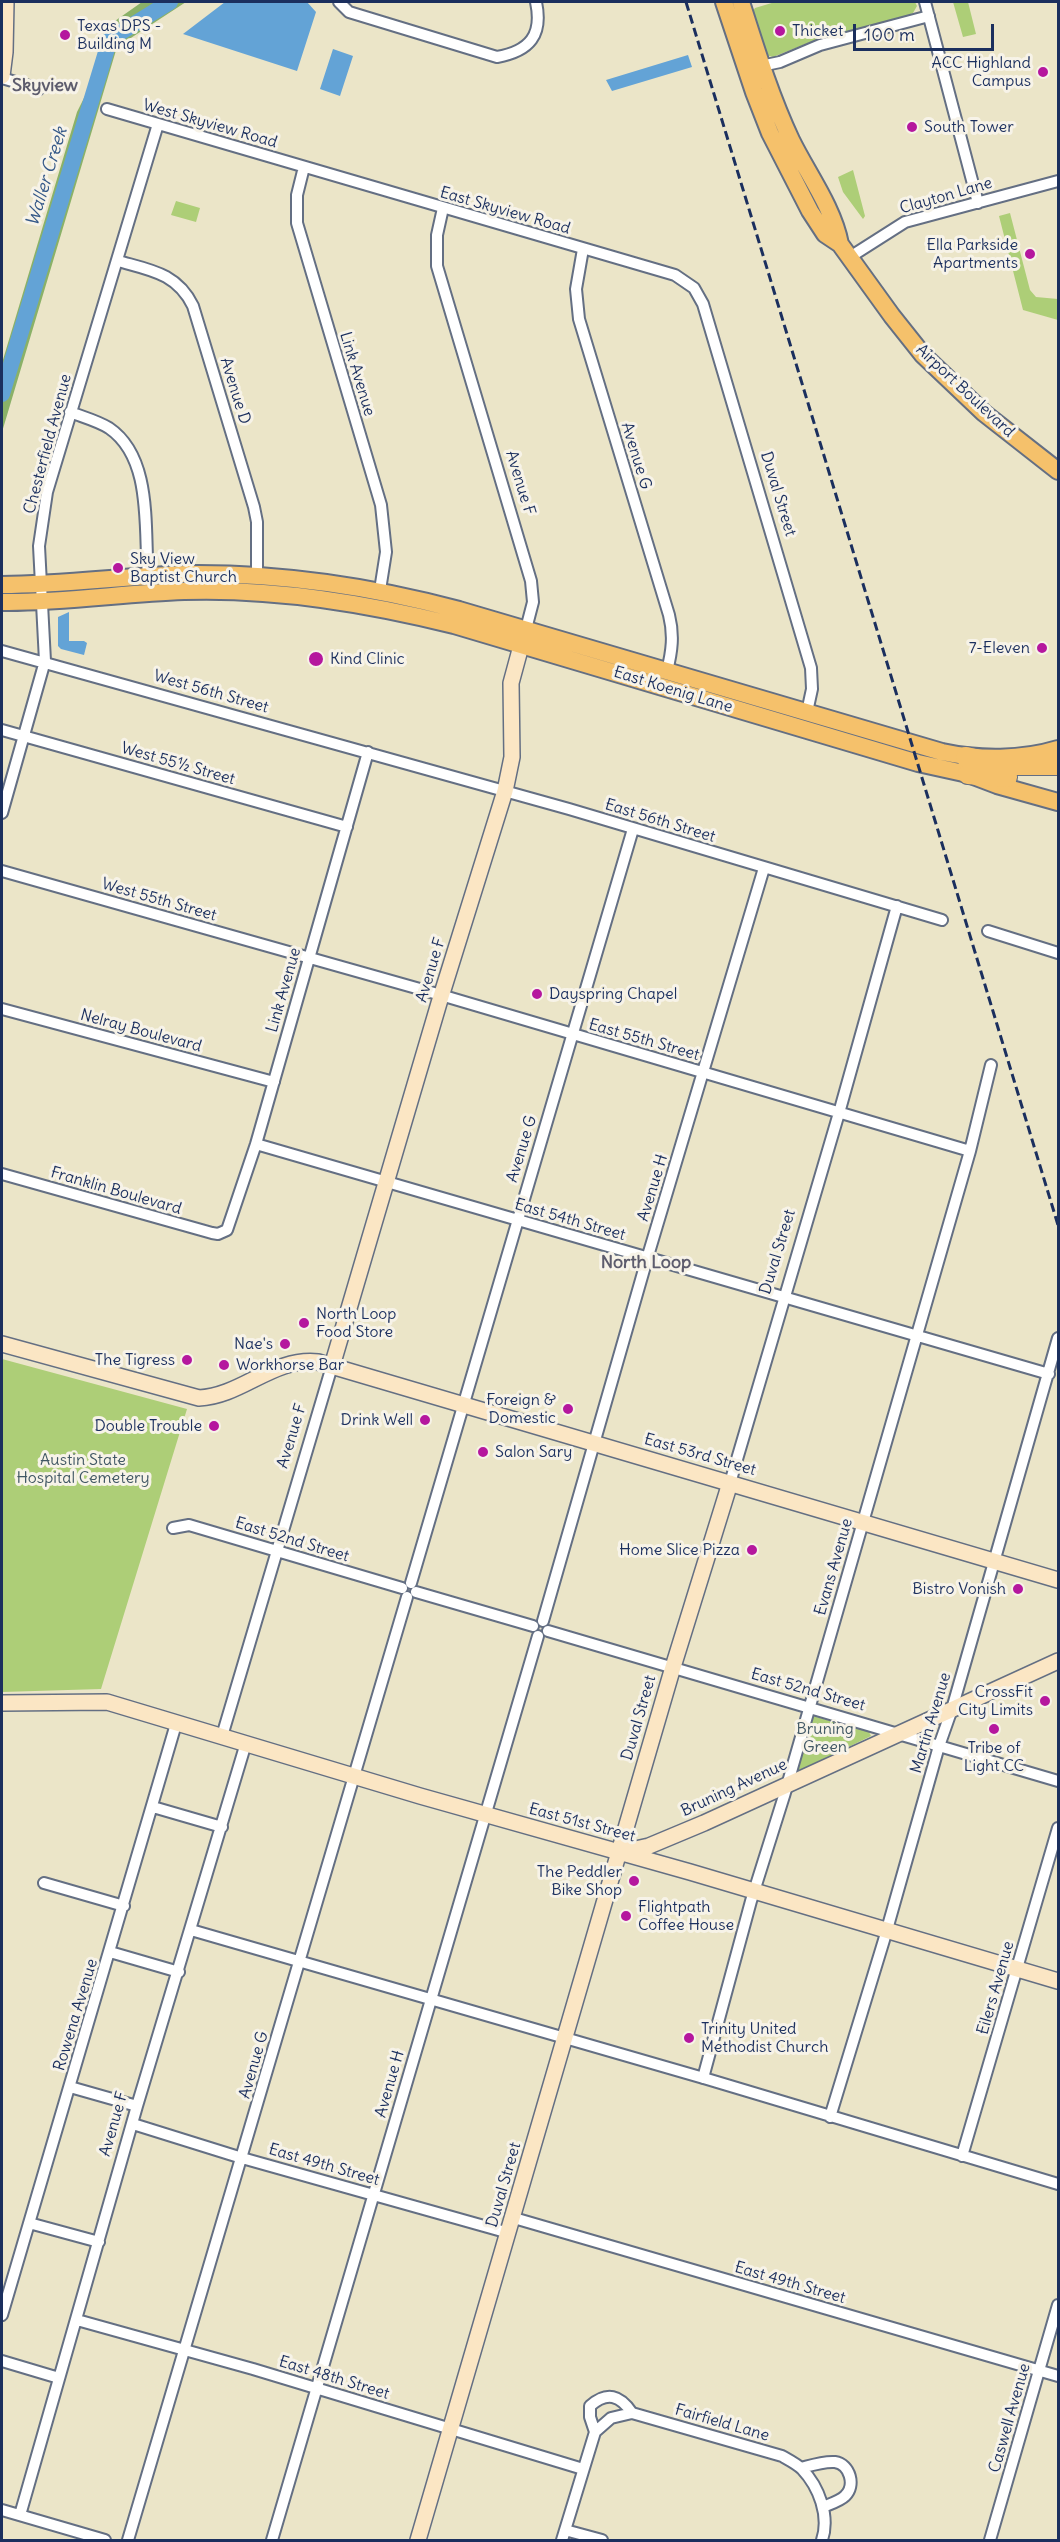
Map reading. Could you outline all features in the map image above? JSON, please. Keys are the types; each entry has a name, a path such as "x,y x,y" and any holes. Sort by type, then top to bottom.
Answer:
{"highway":[{"path":"967,766 1059,765"},
{"path":"967,766 1009,777 1059,774"}],"main road":[{"name":"Airport Boulevard","path":"724,2 754,92 792,176 825,234 845,250 923,355 984,413 1059,471"},
{"name":"Airport Boulevard","path":"746,3 761,66 790,139 837,226 845,250"},
{"path":"740,50 748,55 754,65 761,66"},
{"name":"East Koenig Lane","path":"2,585 41,585 148,576 219,574 326,582 380,590 918,763 967,766"},
{"name":"East Koenig Lane","path":"2,602 41,602 149,592 220,591 297,595 378,607 454,625 524,637 667,671 807,712 967,766"},
{"path":"967,766 1059,749"},
{"path":"967,766 997,785 1059,802"}],"street":[{"path":"6,2 2,77 39,89"},
{"path":"339,2 350,12 496,57 519,51 535,36 539,20 536,2"},
{"path":"925,2 978,203"},
{"path":"761,66 780,62 820,45 929,16"},
{"name":"West Skyview Road","path":"107,109 304,167"},
{"name":"Chesterfield Avenue","path":"2,813 45,661 39,546 42,520 70,412 158,124"},
{"name":"East Skyview Road","path":"304,167 675,275 694,288"},
{"name":"Link Avenue","path":"304,167 297,195 297,222 381,505 386,552 380,590"},
{"name":"Clayton Lane","path":"845,250 905,222 1059,181"},
{"name":"Avenue F","path":"222,1736 441,995 505,791 512,757 511,683 533,602 531,581 436,266 437,235 443,208"},
{"name":"Avenue G","path":"583,249 576,289 579,319 673,630 673,646 667,671"},
{"name":"Avenue D","path":"118,261 171,279 188,294 254,507 257,522 257,576"},
{"name":"Duval Street","path":"694,288 703,304 811,668 812,689 807,712"},
{"path":"70,412 109,429 123,441 136,461 142,486 148,576"},
{"name":"West 56th Street","path":"2,651 368,752"},
{"name":"West 55½ Street","path":"2,730 347,827"},
{"name":"Link Avenue","path":"223,1233 231,1225 256,1144 368,752"},
{"name":"East 56th Street","path":"368,752 942,920"},
{"name":"Avenue G","path":"128,2541 633,829"},
{"name":"Avenue H","path":"272,2541 429,2001 541,1628 647,1259 764,868"},
{"name":"West 55th Street","path":"2,871 309,958"},
{"name":"Duval Street","path":"418,2541 673,1667 839,1113 897,906"},
{"path":"988,931 1059,953"},
{"name":"East 55th Street","path":"309,958 970,1151"},
{"name":"Nelray Boulevard","path":"2,1009 274,1082"},
{"name":"Evans Avenue","path":"703,2078 754,1892 788,1784 970,1151 991,1065"},
{"name":"East 54th Street","path":"256,1144 1049,1374"},
{"name":"Franklin Boulevard","path":"2,1174 212,1233 223,1233"},
{"name":"Martin Avenue","path":"830,2117 939,1746 952,1709 1059,1338"},
{"name":"East 53rd Street","path":"2,1344 190,1396 216,1396 293,1362 314,1361 1059,1580"},
{"name":"East 52nd Street","path":"173,1528 189,1525 1059,1781"},
{"name":"Bruning Avenue","path":"620,1852 649,1846 1059,1661"},
{"name":"East 51st Street","path":"2,1703 97,1701 1059,1981"},
{"name":"Rowena Avenue","path":"2,2315 176,1724"},
{"name":"Avenue F","path":"20,2515 137,2106 246,1743"},
{"path":"153,1807 222,1827"},
{"name":"Eilers Avenue","path":"962,2156 1059,1827"},
{"path":"44,1883 124,1906"},
{"path":"191,1930 429,2001 564,2037 1059,2184"},
{"path":"110,1952 179,1972"},
{"path":"70,2087 137,2106"},
{"name":"East 49th Street","path":"133,2124 242,2158 509,2233"},
{"name":"East 49th Street","path":"514,2218 1059,2376"},
{"path":"29,2223 99,2242"},
{"name":"Caswell Avenue","path":"990,2541 1059,2305"},
{"name":"East 48th Street","path":"77,2320 318,2389 583,2469"},
{"path":"2,2361 59,2378"},
{"path":"602,2541 564,2535 595,2432 590,2416 590,2406 600,2397 610,2395 618,2397 632,2413"},
{"name":"Fairfield Lane","path":"595,2432 602,2423 611,2418 632,2413 782,2456 801,2468 814,2486 823,2507"},
{"path":"801,2468 833,2462 842,2463 851,2479 850,2489 845,2497 823,2507 825,2532 822,2541"},
{"path":"2,2510 105,2541"}],"green space":[{"path":"142,2 186,2 117,47 2,432 2,363 77,112 88,90 105,28"},
{"path":"775,2 915,2 917,6 909,15 813,41 773,57 766,55 751,14 755,8"},
{"path":"953,2 968,2 976,34 963,37"},
{"path":"853,170 865,216 863,219 843,192 838,177"},
{"path":"176,201 200,208 196,222 171,215"},
{"path":"1010,213 1030,290 1036,297 1058,299 1058,320 1023,310 999,216"},
{"name":"Austin State Hospital Cemetery","path":"2,1359 187,1409 101,1689 2,1692"},
{"name":"Bruning Green","path":"813,1716 869,1732 871,1736 799,1771 797,1769"}],"water":[{"path":"225,2 307,2 316,12 297,71 183,34"},
{"path":"333,49 353,56 340,96 320,89"},
{"path":"688,55 692,67 612,91 606,80"},
{"path":"69,612 69,641 87,643 84,655 61,649 58,646 58,617"}],"waterway":[{"name":"Waller Creek","path":"2,394 110,39 170,2"}],"railway":[{"path":"686,2 1058,1225"}],"place":[{"name":"Thicket","path":"780,31"},
{"name":"Texas DPS - Building M","path":"65,35"},
{"name":"ACC Highland Campus","path":"1043,72"},
{"name":"South Tower","path":"912,127"},
{"name":"Ella Parkside Apartments","path":"1030,254"},
{"name":"Sky View Baptist Church","path":"118,568"},
{"name":"7-Eleven","path":"1042,648"},
{"name":"Kind Clinic","path":"316,659"},
{"name":"Dayspring Chapel","path":"537,994"},
{"name":"North Loop Food Store","path":"304,1323"},
{"name":"Nae's","path":"285,1344"},
{"name":"The Tigress","path":"187,1360"},
{"name":"Workhorse Bar","path":"224,1365"},
{"name":"Foreign & Domestic","path":"568,1409"},
{"name":"Drink Well","path":"425,1420"},
{"name":"Double Trouble","path":"214,1426"},
{"name":"Salon Sary","path":"483,1452"},
{"name":"Home Slice Pizza","path":"752,1550"},
{"name":"Bistro Vonish","path":"1018,1589"},
{"name":"CrossFit City Limits","path":"1045,1701"},
{"name":"Tribe of Light CC","path":"994,1729"},
{"name":"The Peddler Bike Shop","path":"634,1881"},
{"name":"Flightpath Coffee House","path":"626,1916"},
{"name":"Trinity United Methodist Church","path":"689,2038"}],"district":[{"name":"Skyview","path":"45,86"},
{"name":"North Loop","path":"646,1263"}]}
